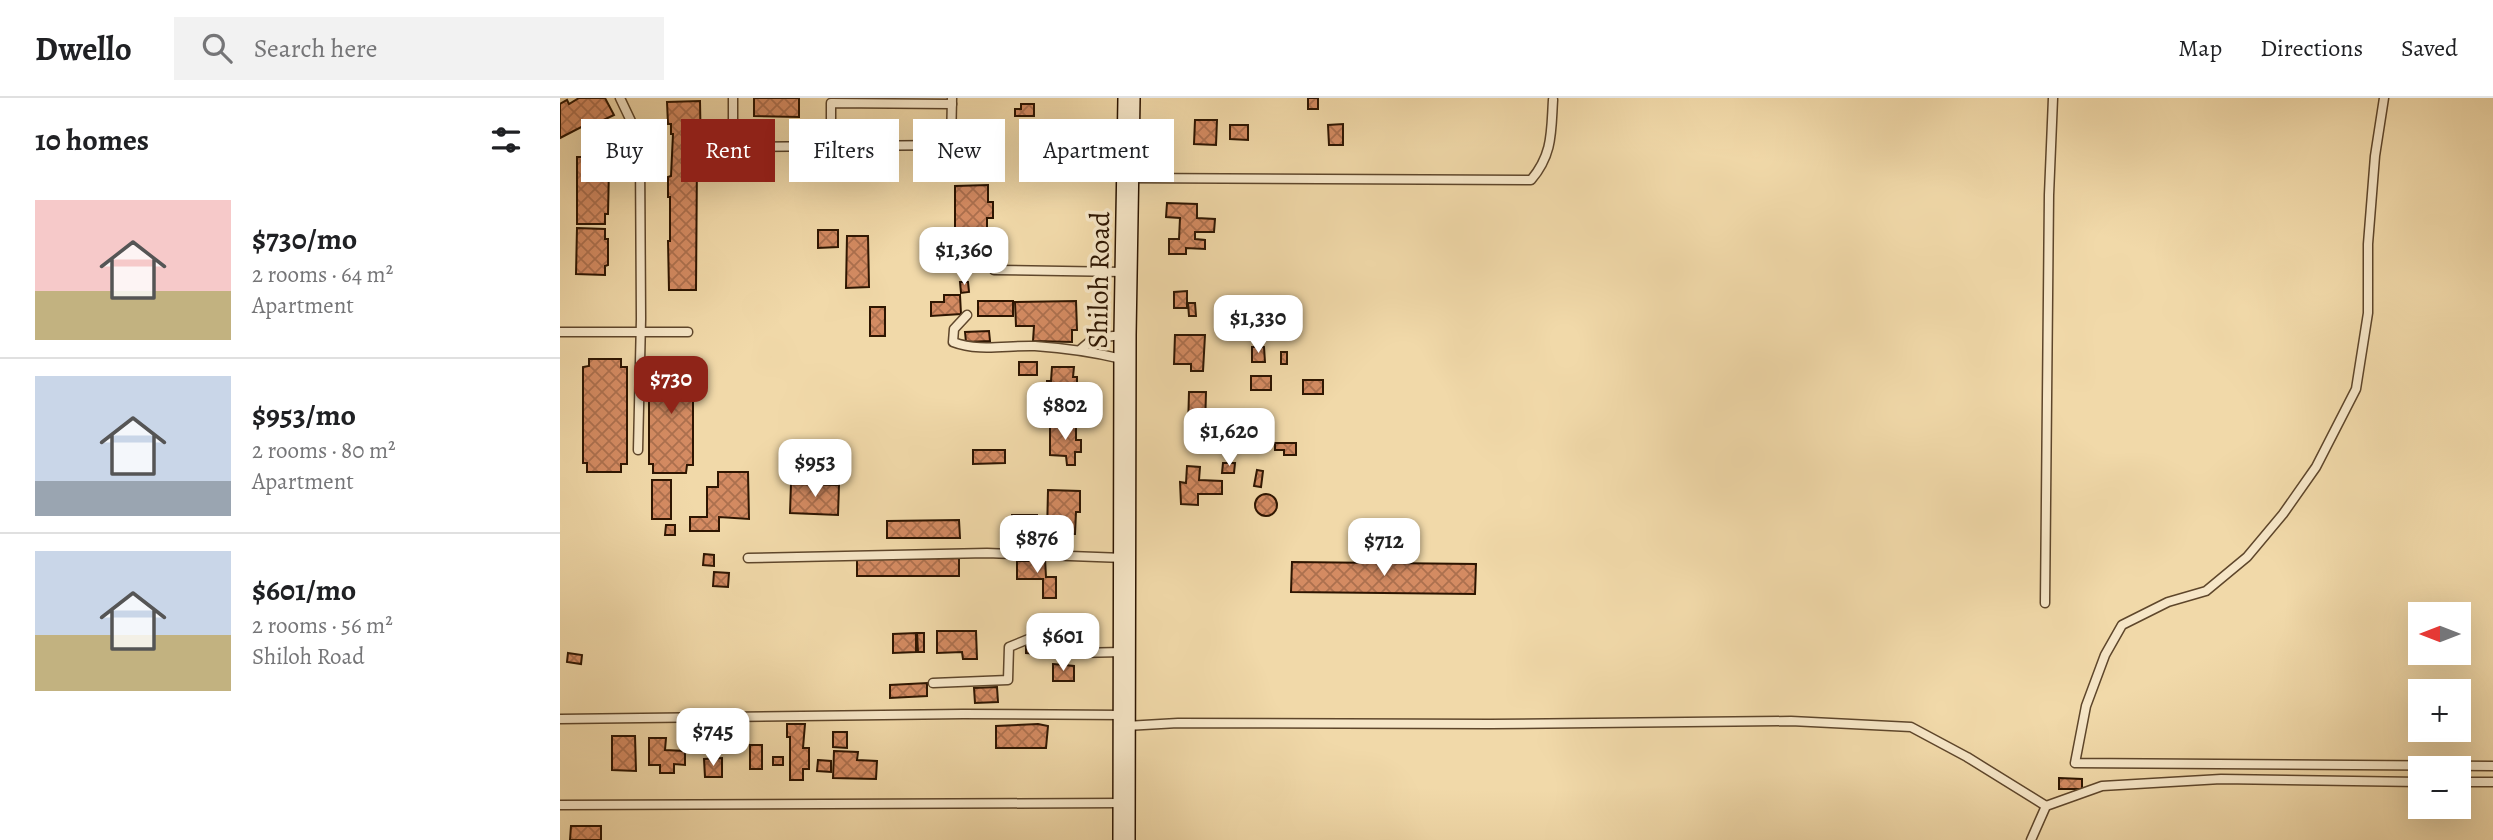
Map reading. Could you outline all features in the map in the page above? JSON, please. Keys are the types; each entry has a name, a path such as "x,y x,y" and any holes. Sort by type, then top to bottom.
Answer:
{"main road":[{"name":"Shiloh Road","path":"1129,98 1129,119"},
{"name":"Shiloh Road","path":"1124,840 1128,182"}],"lane":[{"path":"620,98 639,138 641,333 638,450"},
{"path":"733,98 733,147 789,146"},
{"path":"2045,603 2049,195 2053,98"},
{"path":"2384,98 2368,244 2368,313 2356,389 2316,467 2283,514 2247,557 2206,591 2168,602 2122,625 2105,655 2086,706 2075,763 2493,766"},
{"path":"1174,178 1531,180 1543,167 1550,145 1553,100"},
{"path":"831,119 831,103 952,101 951,145 899,145"},
{"path":"994,270 1127,272"},
{"path":"967,315 954,329 953,342 968,348 1032,346 1081,349 1125,360"},
{"path":"560,332 688,332"},
{"path":"1081,349 1094,338 1125,335"},
{"path":"748,558 987,553 1124,558"},
{"path":"933,683 1008,680 1009,647 1031,638 1073,636 1073,653 1124,652"},
{"path":"560,719 963,714 1178,723 1791,721 1911,727 1967,757 2046,806"},
{"path":"2031,840 2046,806 2102,786 2221,779 2408,782"},
{"path":"2471,782 2493,782"},
{"path":"560,805 1123,803"}],"building":[{"path":"579,98 605,98 614,115 606,119 581,119 581,127 560,138 560,104 567,100 569,104"},
{"path":"754,98 799,98 799,117 754,116"},
{"path":"1308,98 1318,98 1318,109 1308,109"},
{"path":"700,101 700,119 681,119 681,182 697,182 696,290 669,290 668,177 671,176 673,134 671,124 668,124 667,102"},
{"path":"1021,104 1034,104 1034,116 1015,116 1015,109 1021,109"},
{"path":"1195,120 1217,120 1216,145 1194,144"},
{"path":"1343,124 1343,145 1329,145 1328,125"},
{"path":"1230,125 1248,125 1248,140 1230,139"},
{"path":"577,157 581,157 581,182 609,182 608,214 605,214 605,224 577,224"},
{"path":"988,185 988,202 993,202 993,218 987,218 987,234 955,234 955,186"},
{"path":"1167,203 1197,204 1197,218 1215,219 1214,232 1195,232 1195,239 1205,240 1205,249 1186,248 1186,254 1169,254 1169,239 1179,239 1180,218 1166,217"},
{"path":"577,228 605,229 605,239 608,239 608,265 605,266 605,275 576,274"},
{"path":"818,230 838,230 838,247 818,248"},
{"path":"847,236 868,236 869,287 846,288"},
{"path":"960,282 968,282 969,292 961,293"},
{"path":"1187,291 1187,308 1174,308 1174,292"},
{"path":"944,295 960,295 961,314 931,316 931,302 944,302"},
{"path":"978,301 1013,301 1013,316 978,316"},
{"path":"1076,301 1077,330 1072,330 1072,342 1033,341 1034,326 1016,326 1015,302"},
{"path":"1188,303 1195,303 1196,316 1189,316"},
{"path":"870,307 885,307 885,336 870,336"},
{"path":"989,331 990,341 966,342 965,332"},
{"path":"1175,335 1205,335 1203,371 1191,371 1191,364 1174,364"},
{"path":"1252,347 1264,347 1265,362 1252,362"},
{"path":"1281,352 1287,352 1287,364 1281,364"},
{"path":"589,359 621,359 621,367 627,367 627,464 621,464 621,472 587,472 587,463 583,463 583,367 589,366"},
{"path":"655,359 687,359 687,368 693,368 693,465 687,465 686,473 653,473 653,464 649,464 649,368 655,367"},
{"path":"1019,362 1037,362 1037,375 1019,375"},
{"path":"1052,367 1074,367 1073,377 1077,377 1077,393 1069,393 1069,401 1062,402 1058,394 1047,394 1047,381 1051,381"},
{"path":"1251,376 1271,376 1271,390 1251,390"},
{"path":"1303,380 1323,380 1323,394 1303,394"},
{"path":"1189,392 1206,392 1205,428 1188,428"},
{"path":"1050,424 1076,425 1076,440 1081,440 1081,452 1075,452 1075,465 1067,465 1066,456 1050,455"},
{"path":"1275,443 1296,443 1296,455 1284,455 1284,450 1275,450"},
{"path":"973,450 1005,450 1005,463 973,464"},
{"path":"1223,463 1235,463 1234,473 1222,473"},
{"path":"1187,466 1200,467 1199,480 1222,481 1222,494 1198,494 1198,505 1181,504 1180,482 1186,483"},
{"path":"1257,470 1263,471 1261,487 1254,486"},
{"path":"718,472 748,472 749,519 719,517 719,531 690,531 690,517 707,517 707,487 718,487"},
{"path":"652,480 671,480 671,519 652,519"},
{"path":"791,484 839,485 838,515 790,513"},
{"path":"1048,490 1080,491 1080,512 1076,512 1075,534 1047,534"},
{"path":"1266,494 1274,497 1277,505 1274,513 1266,516 1258,513 1255,505 1258,497"},
{"path":"1012,515 1037,515 1037,534 1012,534"},
{"path":"959,520 960,538 887,538 887,521"},
{"path":"666,525 675,525 675,535 665,535"},
{"path":"704,554 714,555 714,566 703,565"},
{"path":"959,558 959,576 857,576 857,559"},
{"path":"1028,558 1045,558 1046,577 1056,577 1056,598 1043,598 1043,579 1017,579 1017,561 1028,561"},
{"path":"1292,562 1476,564 1475,594 1291,592"},
{"path":"714,572 729,573 728,587 713,586"},
{"path":"937,631 976,631 977,659 963,659 962,652 937,653"},
{"path":"916,633 916,652 893,653 893,634"},
{"path":"917,633 924,633 924,652 918,652"},
{"path":"1026,644 1052,645 1052,655 1026,653"},
{"path":"568,653 582,655 581,664 567,662"},
{"path":"1053,664 1074,666 1074,681 1053,681"},
{"path":"927,683 927,696 890,698 890,685"},
{"path":"997,687 998,702 975,703 974,688"},
{"path":"787,724 805,724 803,748 809,748 809,769 803,769 803,780 790,780 790,737 787,737"},
{"path":"996,726 1048,726 1046,748 996,748"},
{"path":"833,732 847,732 847,748 833,747"},
{"path":"612,736 635,736 636,771 612,770"},
{"path":"649,738 666,738 665,750 685,751 685,765 674,764 674,773 660,773 660,765 649,765"},
{"path":"750,745 762,745 762,769 750,769"},
{"path":"834,751 858,752 857,760 877,761 876,779 833,778"},
{"path":"773,757 783,757 783,765 773,765"},
{"path":"722,758 722,777 705,777 704,759"},
{"path":"818,760 831,761 831,772 817,771"},
{"path":"2059,778 2082,779 2082,789 2059,789"},
{"path":"571,826 601,826 601,840 570,840"}]}
